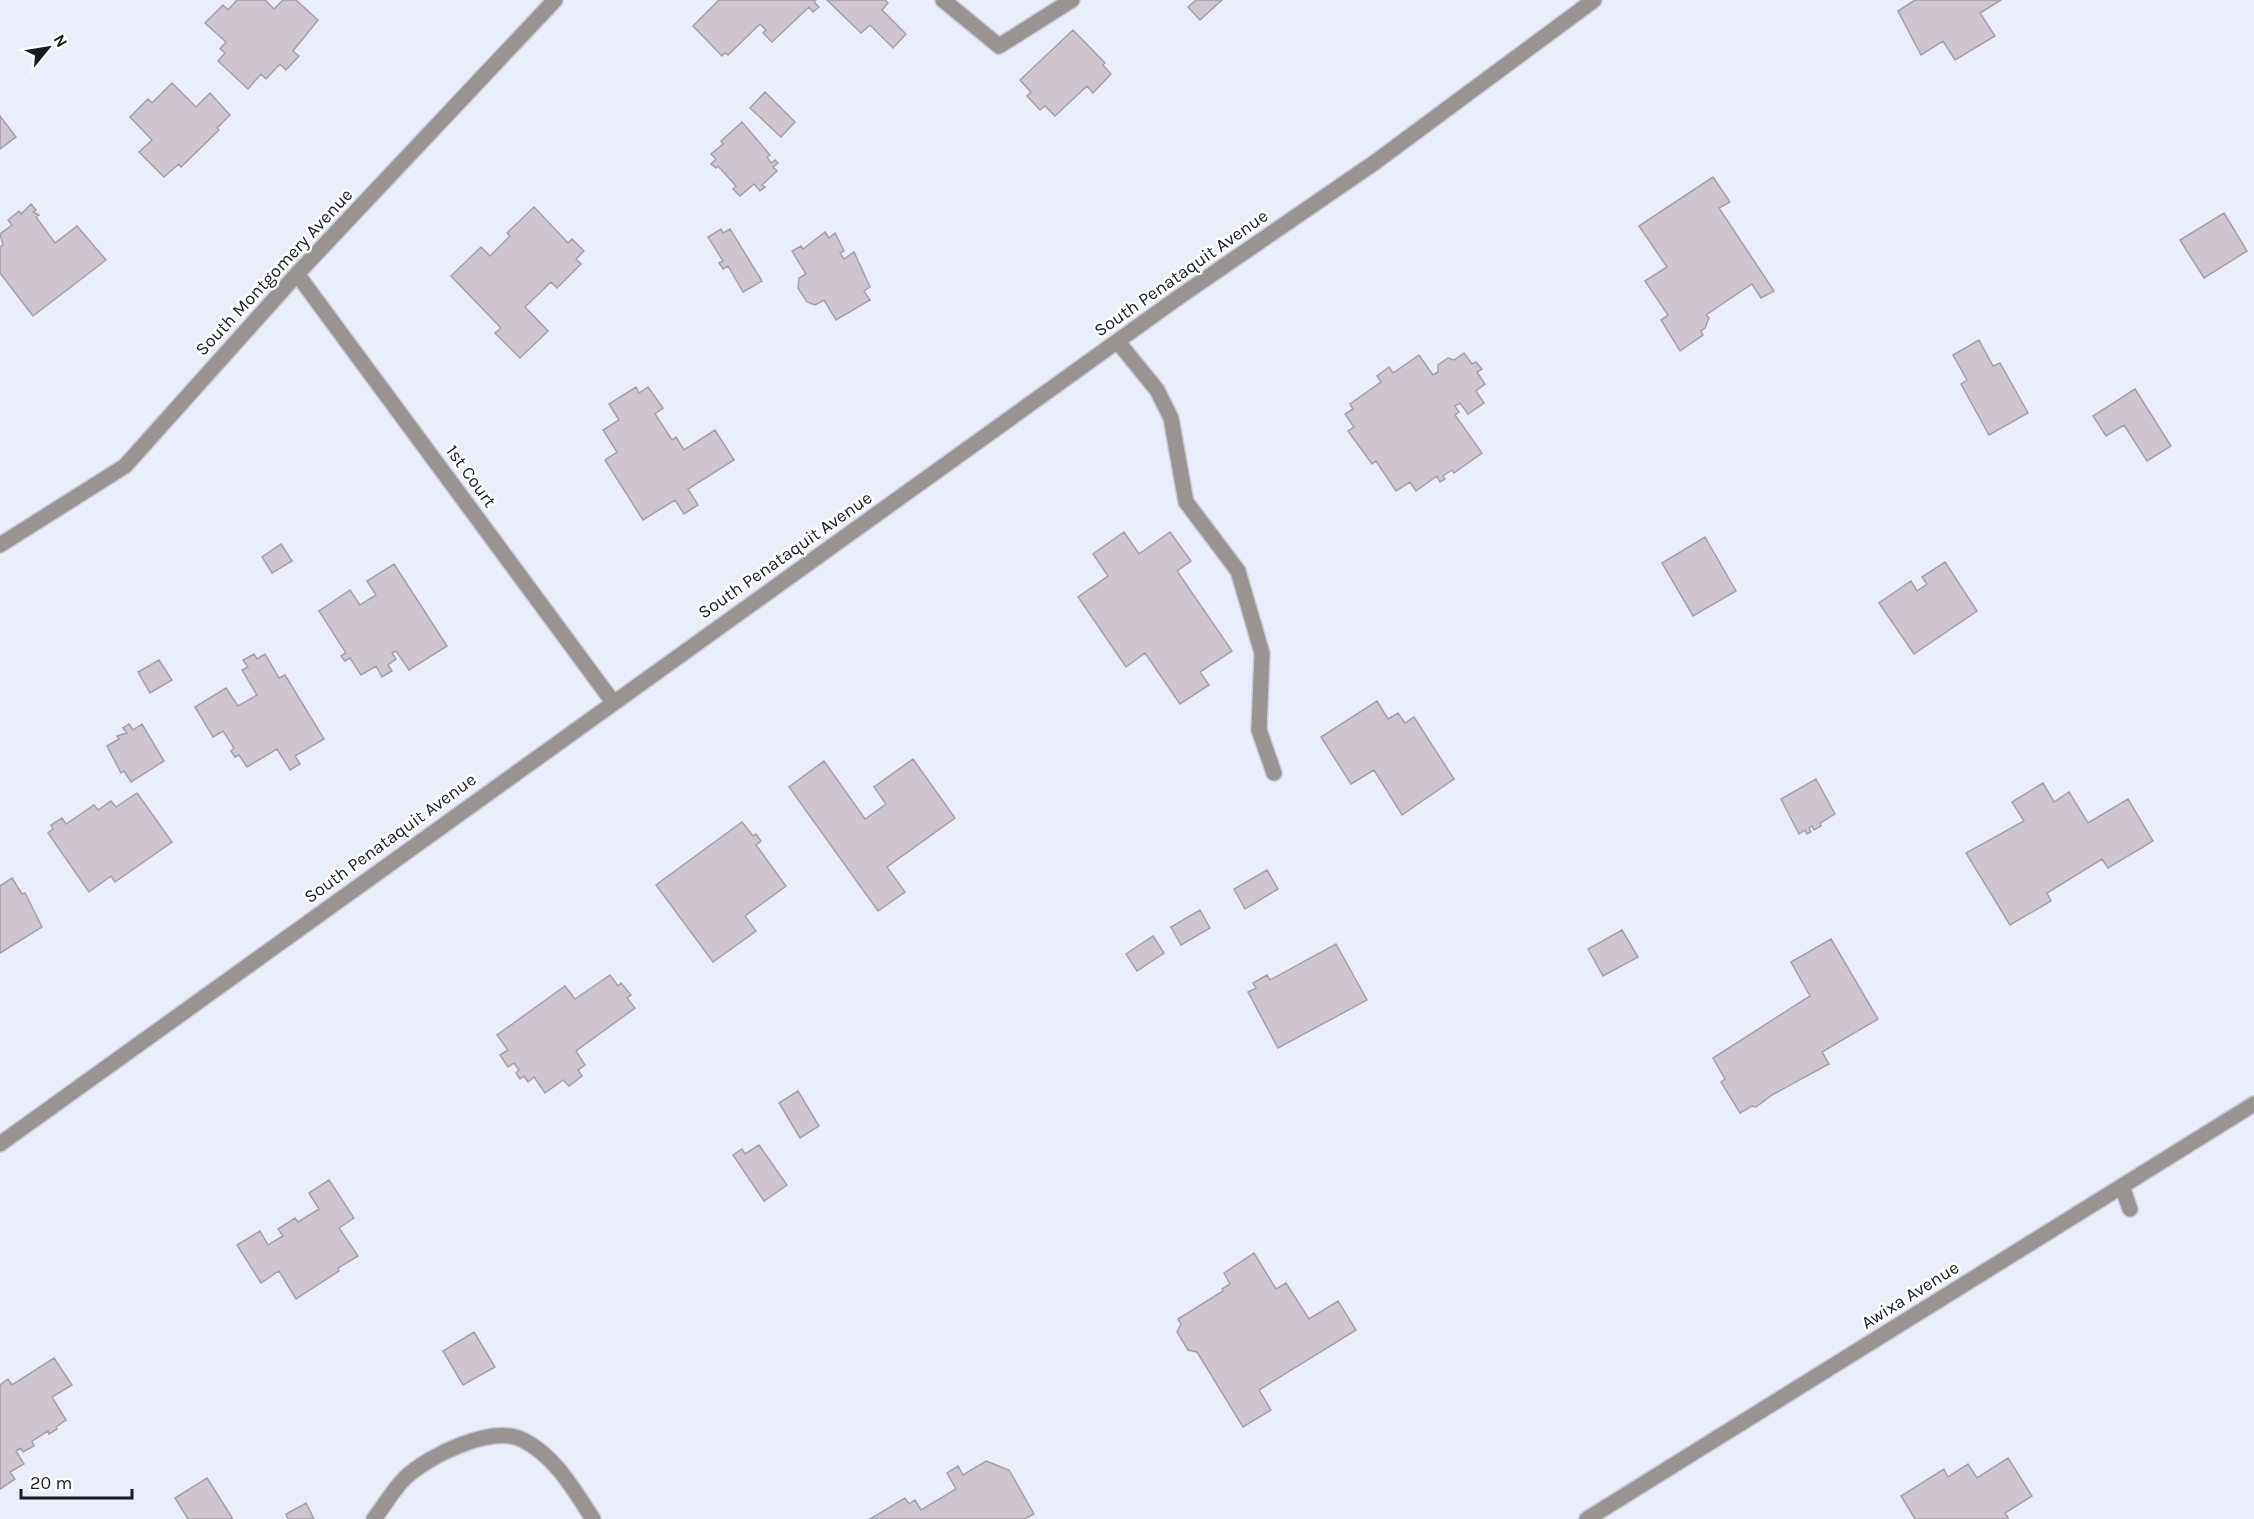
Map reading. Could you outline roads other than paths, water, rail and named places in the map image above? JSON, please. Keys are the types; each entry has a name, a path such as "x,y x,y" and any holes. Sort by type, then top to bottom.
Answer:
{"street":[{"name":"South Montgomery Avenue","path":"0,545 125,466 297,274 555,0"},
{"path":"943,0 999,46 1072,0"},
{"name":"South Penataquit Avenue","path":"0,1144 1179,297 1374,163 1594,0"},
{"name":"1st Court","path":"297,274 613,702"},
{"path":"1118,342 1157,390 1171,418 1186,502 1238,572 1262,653 1259,730 1274,773"},
{"name":"Awixa Avenue","path":"1587,1519 2254,1104"},
{"path":"2122,1186 2130,1209"},
{"path":"374,1519 405,1478 470,1441 499,1435 522,1439 553,1462 593,1519"}]}
